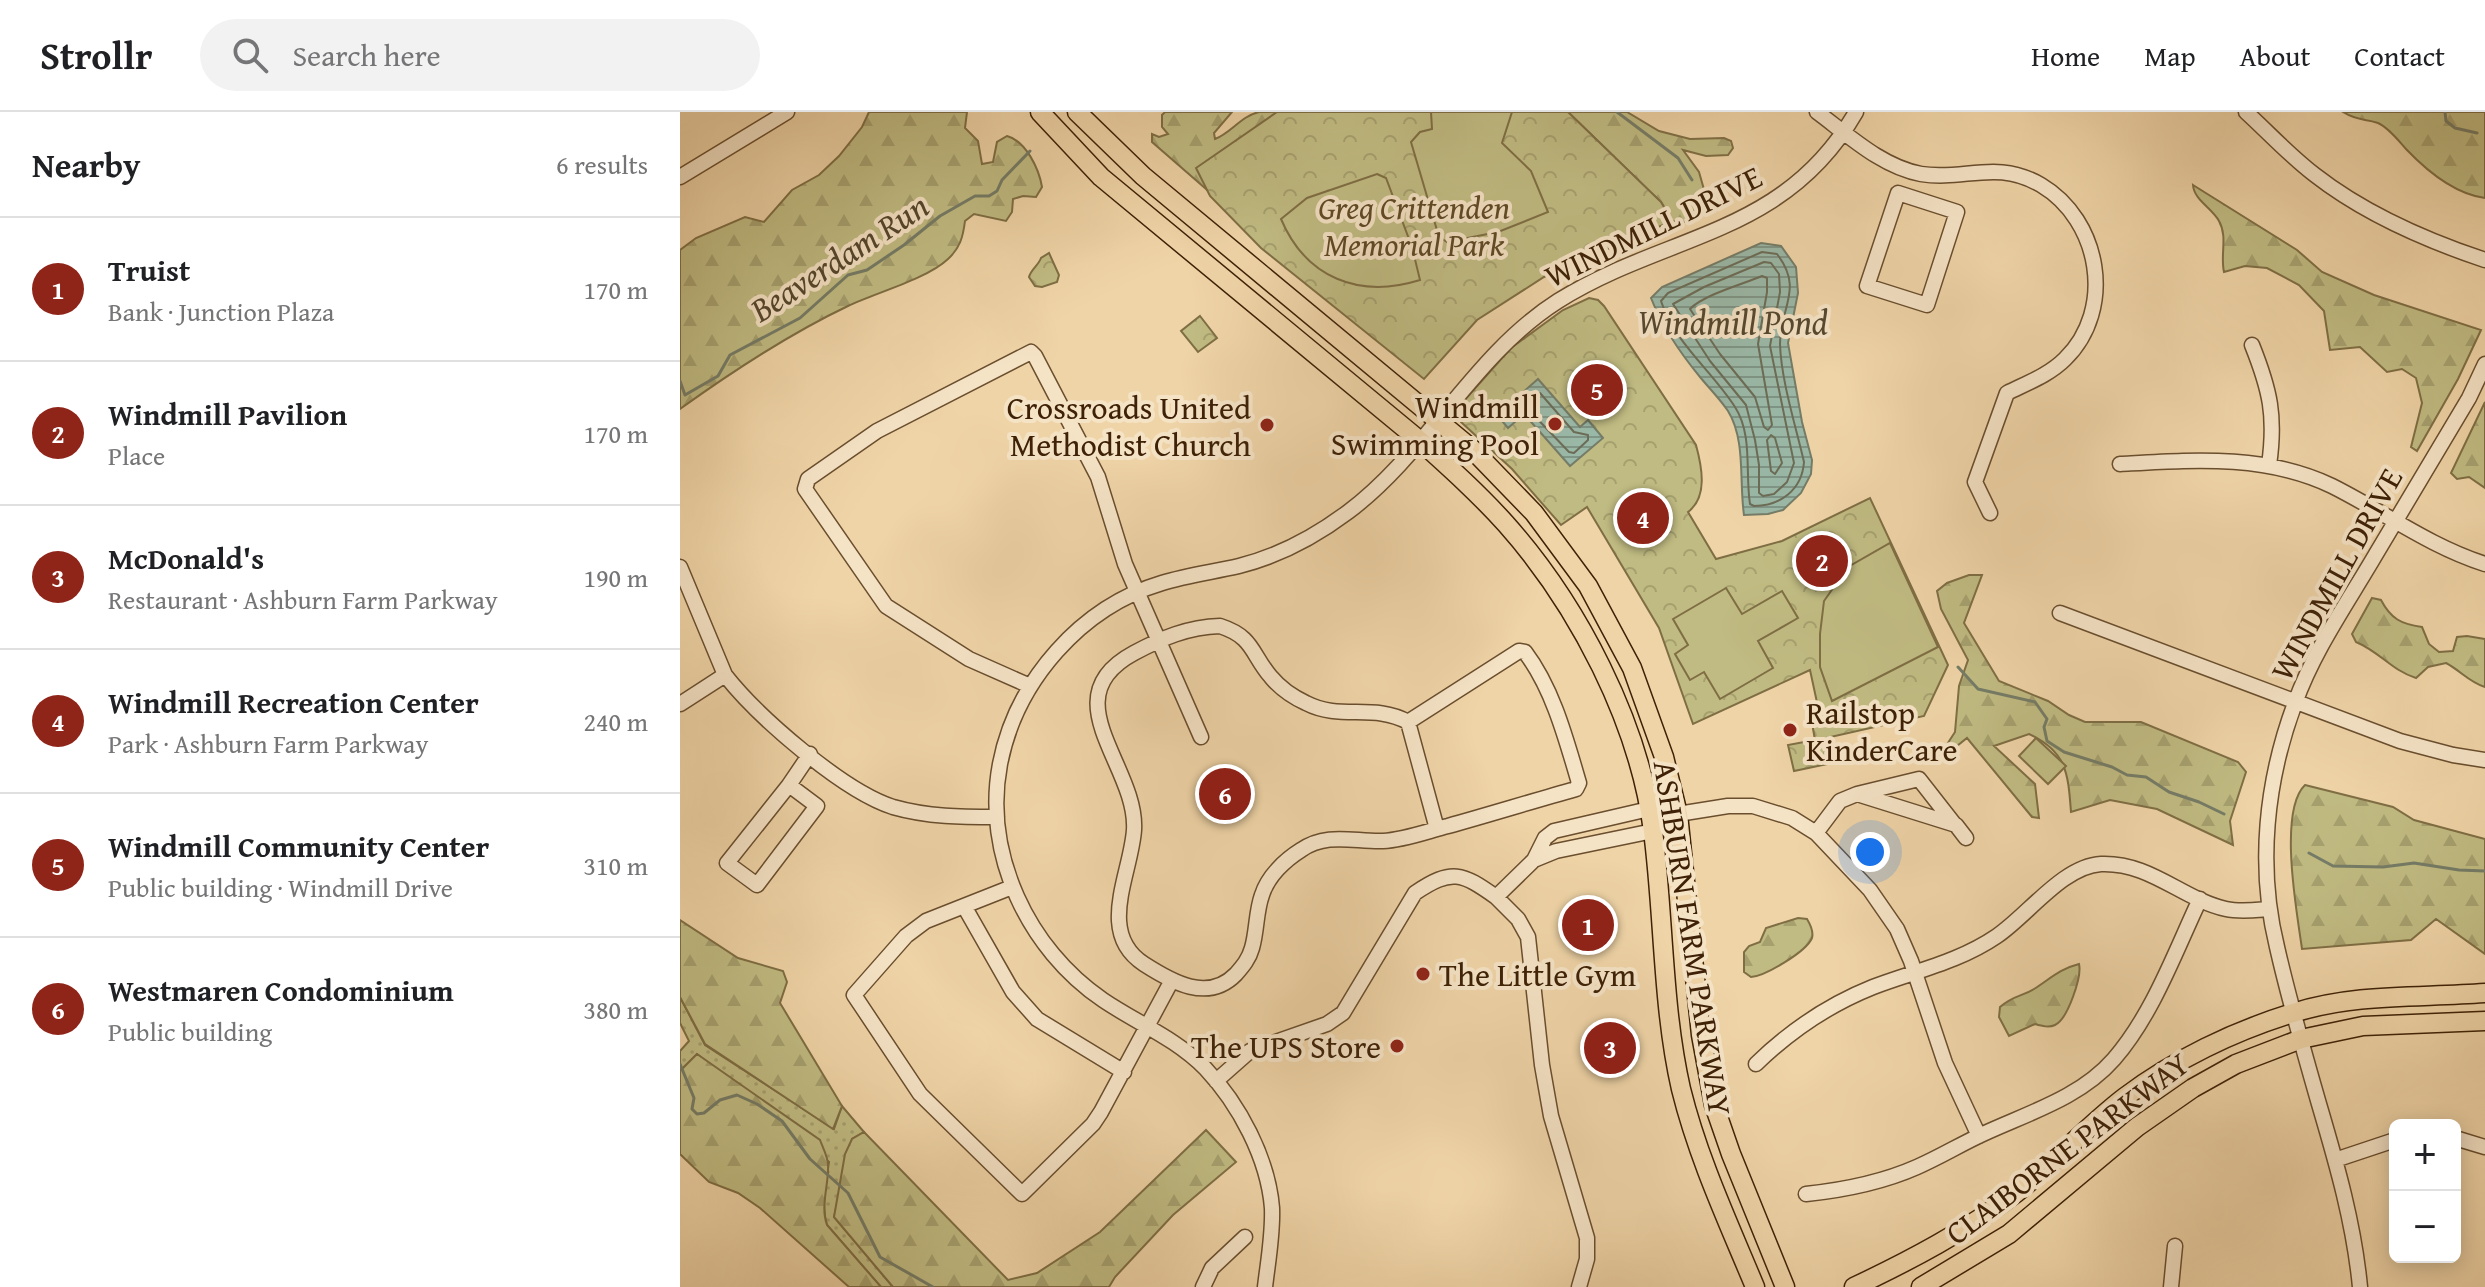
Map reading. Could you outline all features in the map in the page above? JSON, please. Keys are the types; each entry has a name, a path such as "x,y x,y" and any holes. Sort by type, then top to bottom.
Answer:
{"main road":[{"name":"ASHBURN FARM PARKWAY","path":"1040,112 1101,177 1419,440 1507,524 1559,593 1589,645 1631,745 1653,831 1681,1087 1703,1162 1755,1287"},
{"name":"ASHBURN FARM PARKWAY","path":"1077,112 1143,176 1437,420 1517,493 1553,535 1588,586 1621,645 1642,692 1664,757 1678,814 1701,1035 1714,1105 1736,1169 1785,1287"},
{"name":"CLAIBORNE PARKWAY","path":"1854,1287 1919,1255 1984,1216 2033,1178 2104,1114 2146,1083 2212,1045 2293,1012 2357,999 2485,993"},
{"name":"CLAIBORNE PARKWAY","path":"1921,1287 2009,1234 2137,1127 2193,1088 2236,1064 2301,1039 2363,1026 2485,1021"}],"street":[{"path":"680,177 787,112"},
{"path":"1817,112 1880,157 1906,170 1939,176 1992,170 2023,177 2055,195 2080,223 2091,249 2096,273 2096,296 2090,319 2070,354 2056,367 2007,393 1975,482 1990,513"},
{"name":"WINDMILL DRIVE","path":"1265,1287 1272,1242 1271,1205 1266,1176 1250,1134 1216,1081 1183,1049 1105,1001 1059,962 1027,919 1012,887 997,817 1000,766 1013,722 1030,686 1064,642 1103,611 1138,592 1161,583 1260,560 1310,537 1372,492 1518,331 1557,302 1598,280 1756,212 1802,178 1856,112"},
{"path":"2246,112 2315,175 2359,204 2416,234 2485,260"},
{"path":"1898,193 1957,212 1927,305 1867,286 1898,193 1906,170"},
{"path":"2252,345 2272,404 2269,465"},
{"path":"1030,686 969,659 886,606 807,494 805,485 808,479 877,431 1031,352 1092,462 1125,564 1201,737"},
{"name":"WINDMILL DRIVE","path":"2360,1287 2352,1225 2293,1012 2269,909 2266,870 2268,809 2295,703 2324,642 2469,398 2485,364"},
{"path":"2120,464 2223,460 2269,465 2331,486 2436,545 2485,564"},
{"path":"680,567 725,675 744,699 810,754 851,785 893,807 933,815 997,817"},
{"path":"2060,613 2413,745 2485,760"},
{"path":"1226,628 1247,640 1271,677 1308,705 1336,714 1384,712 1408,722 1519,651 1525,652 1546,689 1564,733 1579,783 1576,789 1388,841 1336,838 1313,842 1278,869 1262,894 1248,959 1230,980 1216,988 1182,985 1134,956 1119,931 1119,908 1135,822 1127,787 1097,714 1097,695 1111,670 1124,658 1157,640 1191,629 1226,628"},
{"path":"680,704 725,675"},
{"path":"1408,722 1437,829"},
{"path":"789,785 817,806 757,885 727,863 810,754"},
{"path":"1816,833 1840,801 1919,779 1966,838"},
{"path":"1857,794 1956,825"},
{"path":"1496,897 1534,860 1545,838 1554,831 1649,809 1678,814 1728,806 1753,806 1792,818 1816,833 1882,905 1906,946 1945,1063 1979,1136"},
{"path":"1534,860 1556,851 1653,831 1678,814"},
{"path":"1756,1064 1808,1020 1843,1000 1958,958 1987,942 2067,878 2087,866 2129,866 2149,872 2200,899 2227,909 2269,909"},
{"path":"1216,1081 1250,1051 1327,1024 1343,1013 1415,893 1430,883 1458,875 1470,879 1496,897 1518,919 1528,937 1542,1065 1551,1116 1587,1238 1587,1259 1579,1287"},
{"path":"1012,887 936,915 906,936 854,995 920,1094 1022,1194 1093,1124 1172,980"},
{"path":"1806,1194 1882,1181 1914,1169 2074,1092 2113,1060 2141,1021 2200,899"},
{"path":"964,906 1013,992 1037,1019 1124,1072"},
{"path":"2461,1140 2485,1147"},
{"path":"2335,1160 2389,1142"},
{"path":"1203,1287 1212,1268 1245,1237"},
{"path":"2171,1287 2175,1246"}],"green space":[{"path":"869,112 967,112 965,128 978,141 982,164 993,162 997,142 1007,136 1020,144 1030,157 1042,187 1036,197 1013,199 1012,212 1006,221 974,214 965,221 955,251 939,266 804,329 680,409 680,250 696,238 745,217 764,222 792,190 819,175 839,156 862,127"},
{"path":"1165,112 1232,112 1214,133 1215,139 1259,112 1343,112 1221,202 1152,142 1152,134 1159,137 1168,134 1162,127"},
{"name":"Greg Crittenden Memorial Park","path":"1277,112 1568,112 1661,202 1672,221 1544,277 1477,320 1424,379 1261,248 1210,196 1196,168"},
{"path":"1431,112 1512,112 1502,143 1531,171 1548,212 1498,232 1447,242 1439,237 1411,142 1420,132 1432,129"},
{"path":"1568,112 1627,112 1659,131 1690,139 1724,138 1731,141 1733,148 1728,155 1706,156 1683,150 1699,172 1705,193 1687,222 1672,221 1661,202"},
{"path":"2343,112 2485,112 2485,198 2463,192 2442,180 2382,125"},
{"path":"1377,174 1386,178 1412,247 1420,280 1376,287 1337,279 1305,256 1281,219 1307,198"},
{"path":"2193,185 2297,250 2322,272 2374,295 2481,330 2458,379 2417,451 2411,447 2422,403 2416,378 2402,369 2387,372 2360,347 2330,350 2324,311 2299,285 2267,268 2245,266 2224,272 2222,227 2196,195"},
{"path":"1049,253 1059,275 1057,282 1035,286 1030,274 1041,258"},
{"path":"1589,298 1598,300 1604,306 1696,445 1701,490 1688,512 1716,559 1782,541 1870,498 1948,665 1924,716 1826,738 1828,764 1794,771 1788,745 1815,740 1812,723 1821,721 1810,670 1693,724 1659,628 1587,507 1561,525 1512,469 1461,422 1459,411 1462,403 1511,348 1563,310"},
{"path":"1200,316 1217,338 1198,352 1181,331"},
{"path":"2485,402 2485,488 2469,477 2457,479 2451,473"},
{"path":"1890,543 1938,647 1832,701 1820,667 1824,601 1848,567"},
{"path":"1969,575 1982,575 1964,623 1999,681 2048,701 2085,722 2141,722 2238,762 2246,772 2230,821 2233,845 2157,809 2110,800 2071,812 2063,765 2051,748 2029,734 1994,746 2035,784 2039,818 2032,817 1967,738 1947,754 1944,749 1955,732 1959,686 1968,660 1941,609 1937,591 1947,583"},
{"path":"1726,588 1742,614 1782,591 1798,618 1758,641 1773,668 1720,699 1704,672 1690,680 1675,654 1688,645 1673,619"},
{"path":"2372,598 2381,600 2397,620 2422,627 2429,644 2439,652 2453,651 2457,637 2485,639 2485,687 2446,663 2428,667 2416,678 2356,642 2352,634"},
{"path":"2036,738 2066,766 2048,784 2019,756"},
{"path":"2305,785 2393,807 2414,820 2485,839 2485,954 2436,919 2411,940 2302,949 2291,839 2292,817 2297,798"},
{"path":"1798,918 1807,919 1812,930 1808,944 1766,972 1751,977 1744,972 1744,952 1749,946 1760,942 1766,928"},
{"path":"680,920 738,958 783,971 787,982 780,1003 842,1106 833,1129 705,1044 680,997"},
{"path":"2079,964 2073,997 2060,1021 2050,1026 2035,1024 2009,1036 1999,1017 2000,1007 2060,971"},
{"path":"680,997 705,1045 834,1129 842,1106 864,1132 852,1139 834,1217 893,1287 881,1287 827,1225 824,1202 829,1162 697,1054 680,1071 680,1051 689,1041 680,1023"},
{"path":"697,1054 820,1140 828,1162 824,1210 827,1225 881,1287 849,1287 760,1208 738,1193 709,1182 680,1154 680,1071"},
{"path":"1206,1130 1236,1162 1173,1215 1109,1287 893,1287 834,1217 845,1154 852,1139 864,1132 1008,1280 1037,1273 1100,1232"}],"water":[{"name":"Windmill Pond","path":"1761,243 1781,246 1796,267 1798,293 1788,343 1812,460 1811,474 1801,493 1783,510 1744,515 1740,448 1734,422 1679,349 1651,298 1662,287"},
{"name":"Windmill Swimming Pool","path":"1538,379 1580,427 1588,420 1603,438 1570,466 1524,414 1508,428 1497,415"}],"waterway":[{"path":"1617,112 1678,158 1692,180"},
{"path":"2445,112 2446,121 2455,128 2477,133"},
{"name":"Beaverdam Run","path":"680,381 685,395 718,376 730,355 800,318 848,275 867,270 940,216 975,196 989,196 997,191 1002,180 1030,151"},
{"path":"1958,667 1978,689 2035,702 2047,719 2044,727 2047,741 2064,752 2127,775 2146,777 2169,792 2224,814"},
{"path":"2309,853 2333,866 2383,867 2414,863 2485,871"},
{"path":"680,1064 694,1098 692,1109 697,1114 704,1113 720,1100 737,1095 782,1121 810,1159 848,1193 880,1257 933,1287"}],"place":[{"name":"Windmill Community Center","path":"1597,390"},
{"name":"Windmill Swimming Pool","path":"1555,424"},
{"name":"Crossroads United Methodist Church","path":"1267,425"},
{"name":"Windmill Recreation Center","path":"1643,518"},
{"name":"Windmill Pavilion","path":"1822,561"},
{"name":"Railstop KinderCare","path":"1790,730"},
{"name":"Westmaren Condominium","path":"1225,794"},
{"name":"Truist","path":"1588,925"},
{"name":"The Little Gym","path":"1423,974"},
{"name":"The UPS Store","path":"1397,1046"},
{"name":"McDonald's","path":"1610,1048"}]}
